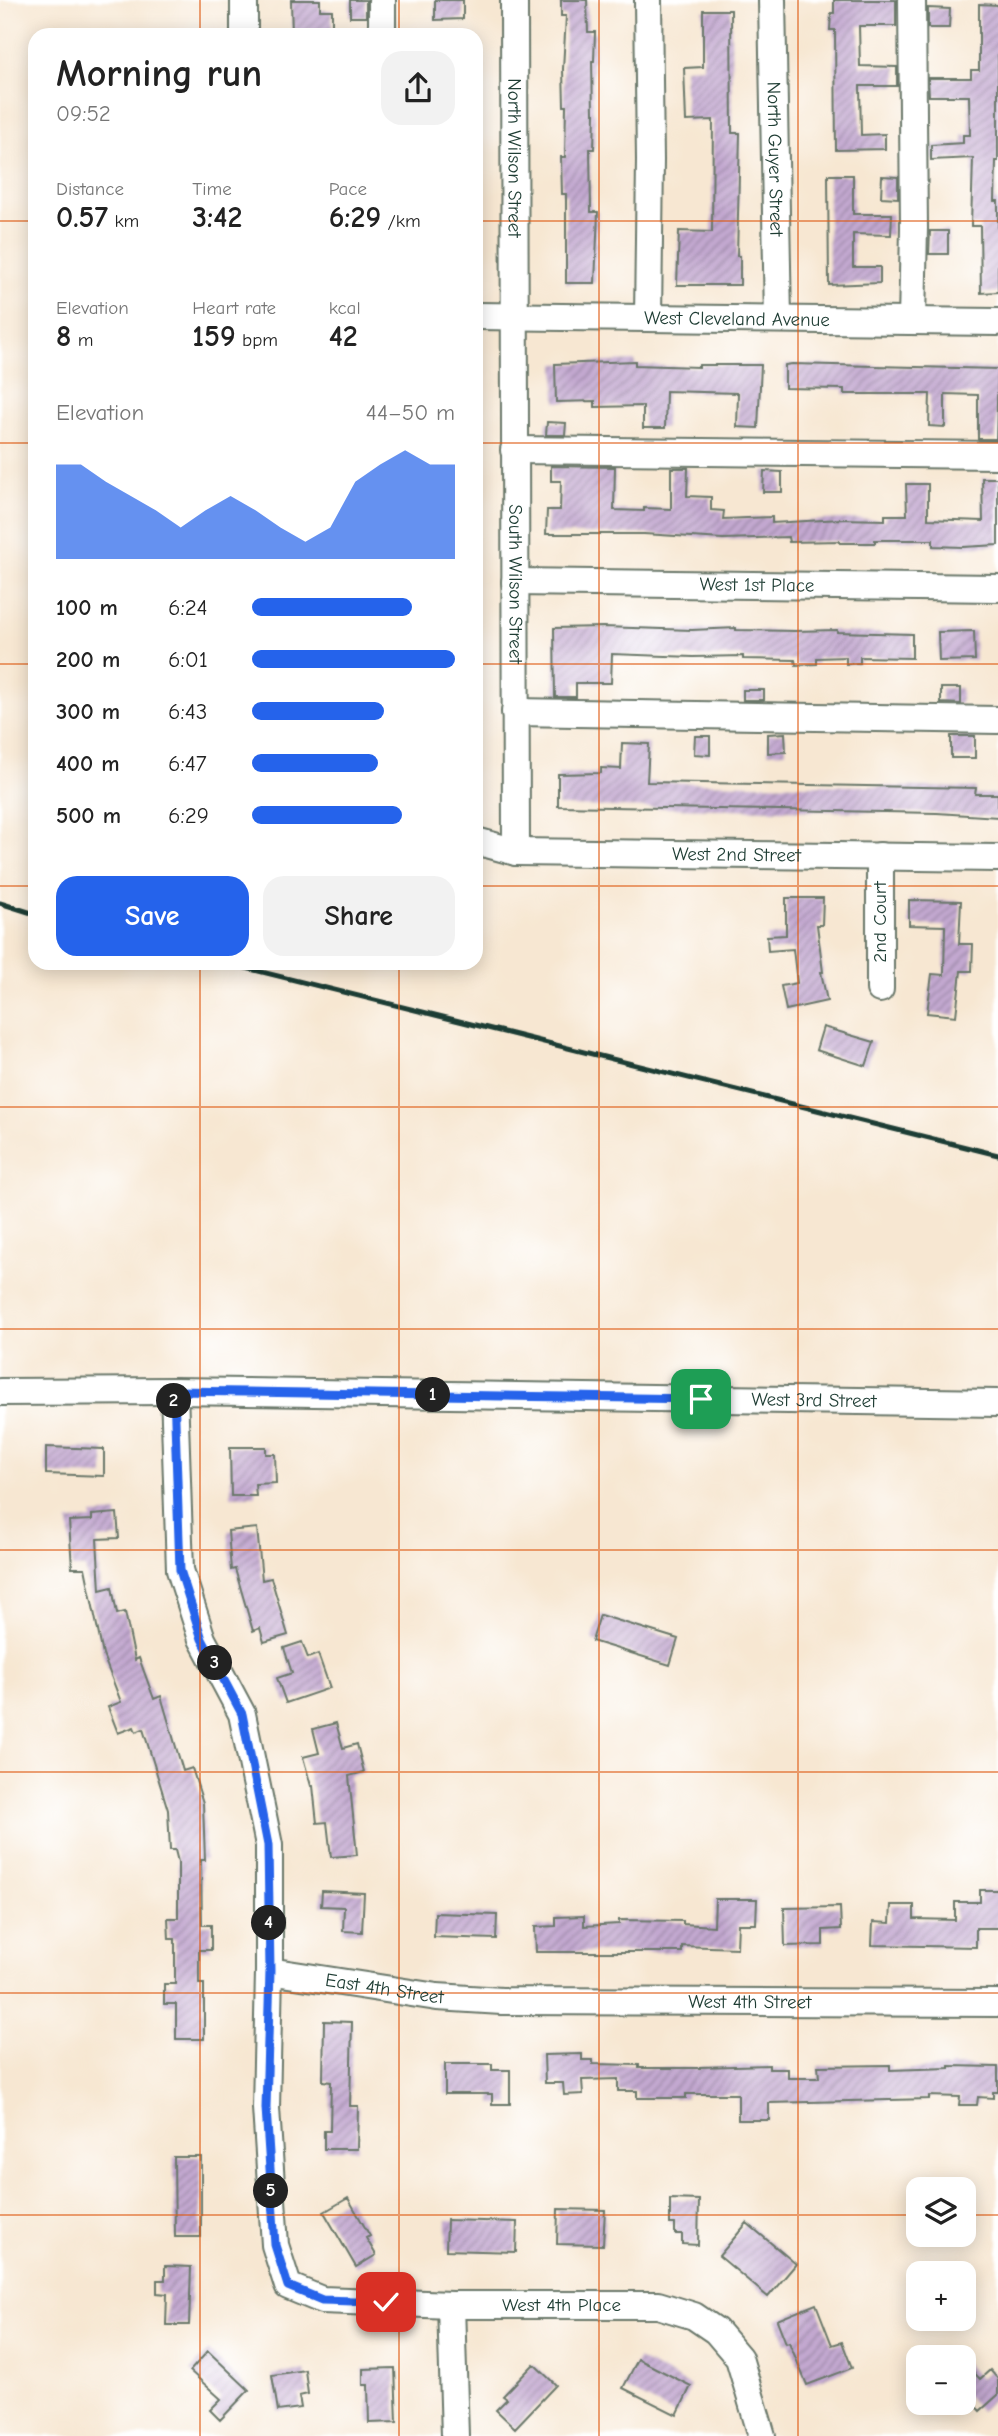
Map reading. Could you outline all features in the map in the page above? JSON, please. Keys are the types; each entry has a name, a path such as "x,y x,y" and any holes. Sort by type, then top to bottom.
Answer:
{"street":[{"path":"244,0 244,28"},
{"path":"382,0 382,28"},
{"name":"North Wilson Street","path":"514,0 514,316"},
{"path":"648,0 648,317"},
{"name":"North Guyer Street","path":"772,0 778,319"},
{"path":"912,0 912,321"},
{"name":"West Cleveland Avenue","path":"483,316 998,322"},
{"name":"South Wilson Street","path":"514,316 516,852"},
{"path":"514,450 998,455"},
{"name":"West 1st Place","path":"515,582 998,588"},
{"path":"515,712 998,720"},
{"name":"West 2nd Street","path":"483,843 516,852 998,858"},
{"name":"2nd Court","path":"880,856 880,989"},
{"path":"174,1391 180,1570 202,1639 242,1714 268,1845 270,1971"},
{"name":"West 3rd Street","path":"0,1392 174,1391 998,1403"},
{"name":"East 4th Street","path":"270,1971 437,1997 502,2001"},
{"name":"West 4th Place","path":"270,1971 267,2122 275,2245 288,2286 322,2300 451,2305 658,2305 694,2316 716,2332 739,2358 762,2436"},
{"name":"West 4th Street","path":"502,2001 998,2003"},
{"path":"451,2305 455,2436"}],"building":[{"path":"291,0 320,0 320,10 332,10 332,28 292,28"},
{"path":"350,0 366,0 366,17 350,17"},
{"path":"435,0 463,0 463,19 435,20"},
{"path":"561,0 587,0 588,32 595,32 592,61 594,149 590,149 591,212 598,212 595,283 566,283 566,194 562,194 561,157 565,157 566,106 563,69 566,16 561,16"},
{"path":"834,0 896,0 896,26 859,26 860,66 897,67 897,86 860,86 861,135 885,134 885,149 836,150 835,30 830,30"},
{"path":"979,4 998,5 998,161 995,201 998,201 998,292 981,293 980,226 971,226 973,158 931,160 931,145 963,143 963,135 970,135 969,96 929,96 928,78 971,78 971,70 979,70"},
{"path":"928,8 950,9 949,28 928,28"},
{"path":"703,10 731,10 732,133 740,133 737,256 740,256 740,285 677,285 679,231 712,232 713,120 686,121 684,68 703,67"},
{"path":"828,175 853,175 853,214 892,214 891,235 853,234 853,267 880,267 880,283 829,285"},
{"path":"882,176 898,177 898,198 881,197"},
{"path":"930,231 948,231 948,254 929,254"},
{"path":"635,361 635,365 761,365 758,428 737,427 738,393 666,391 665,428 643,428 643,406 595,407 595,401 556,402 555,364"},
{"path":"785,365 998,369 996,439 978,439 978,395 945,394 945,427 929,426 930,394 844,394 844,389 785,388"},
{"path":"547,422 566,423 565,435 546,435"},
{"path":"551,466 615,467 614,510 644,511 644,508 671,509 671,468 688,468 687,496 711,497 711,510 724,511 723,519 772,517 772,523 841,519 885,520 885,515 907,515 906,484 928,484 928,519 983,521 982,478 998,478 998,545 933,546 933,540 840,543 789,542 788,537 723,539 644,534 546,534 547,510 560,510 561,481 551,481"},
{"path":"764,471 782,472 782,492 763,492"},
{"path":"554,628 837,630 912,634 912,658 860,657 860,663 846,664 846,657 817,658 817,664 796,665 795,660 743,659 743,656 612,654 611,683 576,683 576,697 555,697"},
{"path":"974,631 975,660 939,661 938,632"},
{"path":"941,688 961,688 961,704 941,703"},
{"path":"743,690 764,690 764,700 743,700"},
{"path":"785,733 786,752 768,753 768,734"},
{"path":"695,736 710,736 710,755 694,754"},
{"path":"951,736 975,736 975,758 951,758"},
{"path":"622,743 649,744 647,782 976,788 975,794 998,794 998,817 937,813 558,806 558,774 601,773 601,768 621,769"},
{"path":"786,898 823,898 822,925 817,925 821,972 827,1001 786,1010 781,986 797,983 793,949 768,951 767,936 786,935"},
{"path":"909,900 961,901 959,944 973,944 972,971 961,971 956,1016 927,1013 932,974 944,975 945,926 909,925"},
{"path":"823,1027 874,1042 866,1066 816,1050"},
{"path":"46,1447 104,1449 104,1476 46,1474"},
{"path":"230,1447 266,1447 266,1454 275,1454 276,1483 255,1484 256,1496 231,1496"},
{"path":"117,1513 119,1538 97,1539 100,1590 112,1587 117,1614 125,1612 135,1660 139,1658 154,1699 161,1696 183,1771 192,1768 203,1803 205,1860 201,1860 202,1925 211,1925 211,1950 199,1950 199,1984 204,1984 204,2039 176,2039 176,2004 164,2004 164,1984 175,1984 175,1939 169,1939 168,1918 178,1918 178,1862 175,1850 170,1850 168,1810 143,1729 136,1732 134,1727 118,1733 108,1707 121,1702 103,1655 85,1568 72,1568 69,1521 92,1520 92,1515"},
{"path":"257,1528 262,1580 271,1578 288,1635 264,1642 260,1628 253,1631 235,1569 231,1570 228,1531"},
{"path":"600,1615 678,1639 670,1665 592,1641"},
{"path":"302,1642 308,1658 318,1654 330,1688 286,1703 277,1678 292,1673 284,1648"},
{"path":"336,1723 343,1748 357,1744 364,1772 349,1776 357,1855 331,1857 327,1822 317,1823 313,1786 303,1757 319,1753 313,1729"},
{"path":"980,1890 998,1890 998,1928 976,1928 976,1947 872,1945 873,1922 890,1923 891,1905 914,1905 914,1919 955,1920 955,1902 980,1902"},
{"path":"322,1891 364,1893 362,1932 343,1931 344,1907 321,1906"},
{"path":"715,1899 757,1899 756,1924 738,1924 737,1948 682,1946 682,1952 536,1952 535,1927 556,1926 556,1917 584,1916 584,1926 619,1924 619,1920 683,1921 683,1924 714,1926"},
{"path":"840,1907 841,1929 823,1930 823,1945 785,1946 784,1908"},
{"path":"435,1913 497,1915 496,1939 434,1937"},
{"path":"324,2021 352,2022 350,2106 358,2106 357,2149 324,2149 324,2131 330,2131 331,2082 323,2081"},
{"path":"582,2054 582,2060 593,2060 593,2064 639,2065 639,2068 769,2065 769,2069 788,2069 788,2078 819,2078 818,2066 890,2065 890,2070 949,2066 998,2067 998,2092 993,2092 993,2098 978,2097 977,2105 959,2105 960,2097 929,2096 929,2099 769,2103 769,2120 738,2120 738,2094 637,2098 637,2091 618,2091 618,2079 582,2080 583,2094 564,2095 563,2083 545,2083 544,2055"},
{"path":"445,2064 492,2064 492,2070 510,2070 510,2104 492,2104 492,2094 445,2094"},
{"path":"174,2157 201,2157 201,2237 175,2237"},
{"path":"348,2198 370,2236 366,2238 376,2255 356,2267 324,2212"},
{"path":"670,2199 699,2200 698,2245 682,2244 682,2234 675,2234 675,2224 670,2224"},
{"path":"558,2209 605,2210 603,2245 557,2244"},
{"path":"447,2220 517,2222 516,2252 446,2250"},
{"path":"747,2223 796,2264 768,2297 719,2256"},
{"path":"165,2266 191,2267 189,2325 166,2325 167,2294 157,2293 157,2280 165,2280"},
{"path":"816,2304 832,2345 842,2342 852,2368 807,2385 777,2320"},
{"path":"208,2351 249,2390 220,2420 210,2410 221,2399 190,2371"},
{"path":"638,2359 691,2386 677,2415 623,2388"},
{"path":"534,2364 556,2385 515,2428 496,2410 507,2399 503,2396"},
{"path":"395,2368 397,2422 369,2423 368,2385 363,2385 363,2369"},
{"path":"305,2370 308,2394 299,2396 301,2408 278,2411 272,2375"},
{"path":"990,2370 998,2379 998,2395 980,2411 976,2407 976,2375 980,2379"}],"railway":[{"path":"0,903 28,912"},
{"path":"254,970 998,1155"}],"route":[{"path":"386,2302 322,2300 288,2286 275,2245 266,2108 270,1971 268,1845 242,1714 202,1639 180,1570 174,1391 701,1399"}]}
